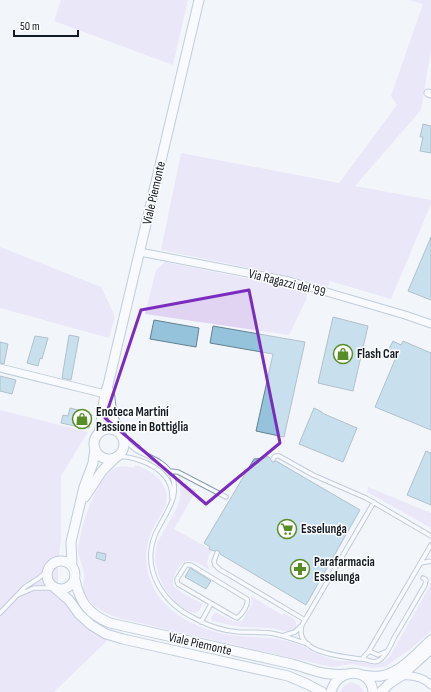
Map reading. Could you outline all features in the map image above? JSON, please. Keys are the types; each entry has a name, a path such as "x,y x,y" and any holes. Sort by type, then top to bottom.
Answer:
{"street":[{"name":"Viale Piemonte","path":"99,433 107,389 199,0"},
{"name":"Via Ragazzi del '99","path":"140,252 289,281 431,324"},
{"path":"0,368 107,389"},
{"name":"Viale Piemonte","path":"107,389 112,415 122,436"},
{"path":"71,542 48,572 48,579 55,588 62,589 70,587 75,580 76,574 72,566 71,542 80,503 93,463 95,440 102,430 111,428 122,436 124,449 100,473 80,503"},
{"path":"95,448 99,455 106,459 117,457"},
{"path":"52,565 61,561 72,566"},
{"name":"Viale Piemonte","path":"75,580 79,595 84,605 95,615 110,623 292,664 321,673 334,675 355,673 376,677 390,674 414,656 431,640"},
{"name":"Viale Piemonte","path":"55,588 69,600 85,620 106,634 288,676 322,692"},
{"path":"381,692 431,649"},
{"path":"331,692 332,686 336,680 341,676 348,674"},
{"path":"362,675 371,683 373,692"},
{"path":"401,676 418,677 431,685"}],"lane":[{"path":"122,436 134,449 158,461 170,471 174,488 174,496 154,539 151,550 152,569 158,586 170,602 184,613 200,622 227,630 261,632 284,636 336,656 376,662 382,658 388,650 425,585 426,580 423,578"},
{"path":"273,459 275,456 281,457 309,473 374,502 431,536"},
{"path":"117,457 132,458 149,465 163,474 170,485 172,494 171,504"},
{"path":"170,471 178,472 226,497"},
{"path":"284,636 295,632 302,625 374,502"},
{"path":"430,545 431,551"},
{"path":"362,659 369,651 430,545"},
{"path":"217,553 214,561 215,566 305,620"},
{"path":"420,563 431,561"},
{"path":"0,613 25,587 39,578 52,565"},
{"path":"186,565 190,565 244,597 248,601 240,616 237,618 211,604 180,586 177,582 177,579 186,565"},
{"path":"17,596 34,588 55,588"},
{"path":"200,622 211,604"},
{"path":"302,625 302,639 308,644"},
{"path":"369,651 378,655 388,650"}],"highlighted area":[{"path":"249,290 280,443 206,504 105,418 141,310"}],"shaded area":[{"path":"61,0 188,0 173,65 54,21"},
{"path":"408,0 431,0 431,50 421,110 355,186 431,200 431,204 391,299 330,281 328,287 288,276 161,250 181,153 339,183 397,105 391,96 423,4"},
{"path":"0,247 101,287 115,316 109,338 0,308"},
{"path":"165,262 285,286 307,293 306,300 289,335 145,314 156,270"},
{"path":"0,410 88,432 61,476 61,539 58,563 58,584 66,605 74,616 95,634 108,640 54,692 0,692"},
{"path":"135,465 155,475 164,487 166,493 164,509 153,529 148,543 146,558 150,579 162,601 178,615 188,621 220,633 237,636 273,638 287,641 335,660 379,664 390,656 431,584 431,631 412,648 385,667 372,668 352,664 332,667 122,619 101,610 88,599 84,591 84,573 78,550 79,541 85,518 95,494 106,475 118,467 123,466 134,468"},
{"path":"179,481 196,491 174,529 212,550 207,562 210,570 196,562 187,561 181,564 173,579 174,586 176,588 203,604 199,611 194,613 185,609 170,596 160,578 155,559 158,541 179,503"},
{"path":"368,487 431,513 431,528 367,492"},
{"path":"251,596 282,615 284,613 293,618 296,622 296,629 289,632 270,628 240,627 212,621 211,617 215,612 235,622 242,621 252,604"},
{"path":"351,682 359,685 364,692 340,692 344,686"}],"building":[{"path":"423,124 431,126 431,153 420,151 423,137 420,137"},
{"path":"431,237 431,300 408,291"},
{"name":"Flash Car","path":"333,317 368,326 353,391 318,383"},
{"path":"154,320 199,328 196,347 150,339"},
{"path":"213,326 305,342 284,437 256,431 273,354 210,343"},
{"path":"69,335 79,337 71,380 62,378"},
{"path":"35,336 48,338 42,359 40,358 38,366 27,363"},
{"path":"393,341 401,345 403,341 431,353 431,430 375,407 397,355 388,351"},
{"path":"0,342 8,344 4,364 0,363"},
{"path":"0,376 16,380 12,394 0,391"},
{"path":"70,408 87,412 92,415 89,428 61,423 63,415 68,416"},
{"path":"314,408 357,428 343,462 299,444"},
{"path":"426,451 431,453 431,505 407,495"},
{"name":"Esselunga","path":"267,456 272,462 276,461 360,510 306,605 220,554 218,550 214,551 209,549 210,547 204,543 254,459 266,458"},
{"path":"97,552 106,554 105,561 96,558"},
{"path":"190,568 211,581 206,589 185,577"}],"place":[{"name":"Flash Car","path":"343,354"},
{"name":"Enoteca Martiní Passione in Bottiglia","path":"82,419"},
{"name":"Esselunga","path":"287,529"},
{"name":"Parafarmacia Esselunga","path":"300,569"}]}
